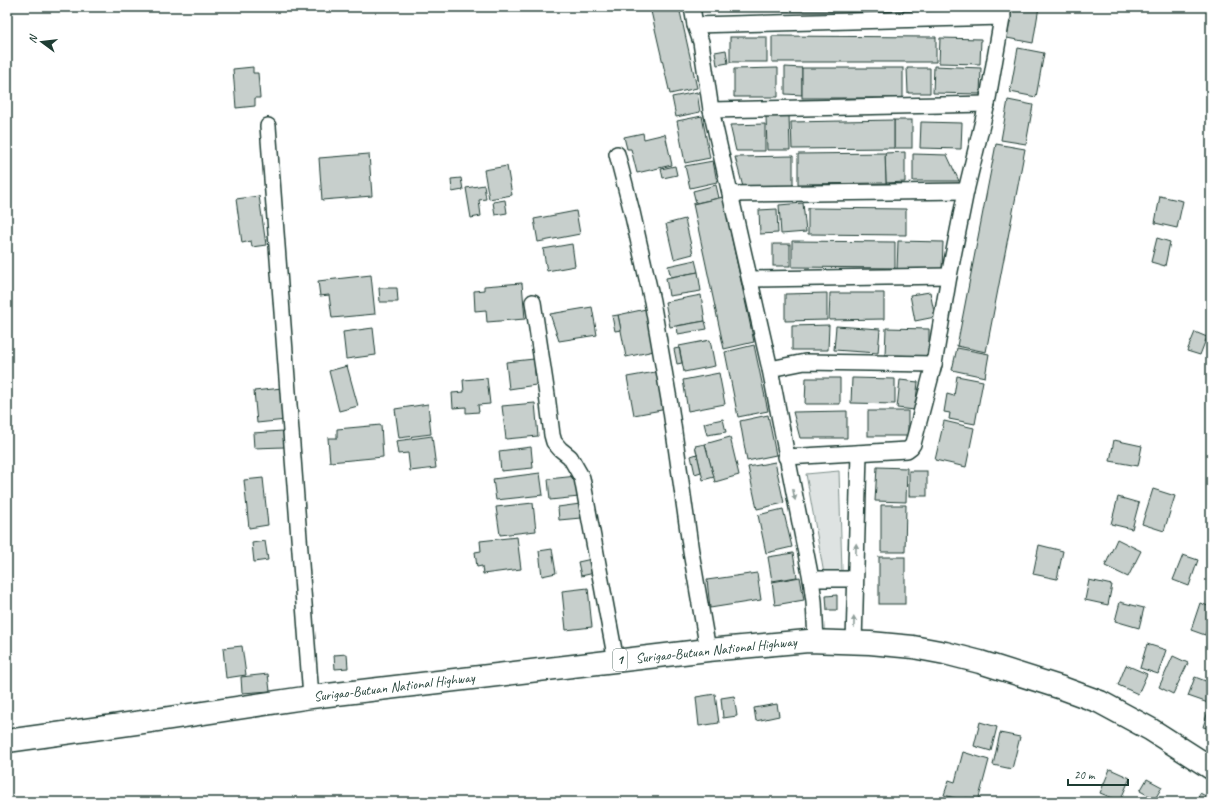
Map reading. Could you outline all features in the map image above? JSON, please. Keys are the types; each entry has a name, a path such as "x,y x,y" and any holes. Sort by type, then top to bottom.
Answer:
{"highway":[{"name":"Surigao-Butuan National Highway","path":"7,741 312,697 708,650 816,641 870,643 913,647 945,653 980,662 1062,688 1100,702 1150,729 1211,768"}],"street":[{"path":"692,7 700,42 711,110 770,369 811,579 814,601 816,641"},
{"path":"695,25 1004,12 987,104 966,191 949,276 934,364 916,438 911,448 907,450 786,457"},
{"path":"711,110 987,104"},
{"path":"268,126 312,697"},
{"path":"617,154 652,301 672,412 691,552 708,650"},
{"path":"730,194 966,191"},
{"path":"750,279 949,276"},
{"path":"533,302 552,435 554,442 570,457 582,478 616,661"},
{"path":"770,369 805,362 934,364"},
{"path":"854,643 859,453"},
{"path":"811,579 855,579"}],"shaded area":[{"path":"839,471 842,571 824,574 806,474"}],"building":[{"path":"650,7 679,7 697,88 670,94"},
{"path":"715,7 758,7 758,10 715,10"},
{"path":"765,7 782,7 782,10 765,10"},
{"path":"783,7 903,7 903,11 783,11"},
{"path":"908,7 928,7 928,9 908,9"},
{"path":"929,7 949,7 949,12 929,12"},
{"path":"992,7 992,8 950,8"},
{"path":"1012,7 1039,7 1033,43 1007,38"},
{"path":"772,36 936,37 936,62 772,62"},
{"path":"730,37 767,37 767,62 730,62"},
{"path":"940,38 981,39 980,64 939,63"},
{"path":"1018,48 1044,53 1036,97 1010,92"},
{"path":"726,50 728,63 717,65 715,52"},
{"path":"934,66 981,68 980,94 933,93"},
{"path":"253,67 253,73 258,73 260,98 255,98 255,106 236,108 233,69"},
{"path":"785,67 802,68 802,95 785,94"},
{"path":"778,68 778,97 734,97 734,69"},
{"path":"802,68 903,68 903,98 802,98"},
{"path":"907,68 930,68 930,93 908,93"},
{"path":"697,92 700,112 676,117 672,97"},
{"path":"1008,100 1033,105 1026,144 1001,140"},
{"path":"789,115 790,150 767,150 766,116"},
{"path":"702,116 710,158 685,163 677,121"},
{"path":"894,120 912,120 912,148 894,148"},
{"path":"894,120 894,148 792,149 791,122"},
{"path":"921,122 962,123 961,149 920,148"},
{"path":"765,124 765,151 736,151 730,125"},
{"path":"643,133 644,139 665,134 672,165 637,173 631,149 627,149 624,137"},
{"path":"996,144 1025,149 986,352 957,346"},
{"path":"905,152 905,182 886,183 885,153"},
{"path":"885,153 886,183 798,184 798,154"},
{"path":"369,154 372,196 322,200 319,158"},
{"path":"913,154 947,155 959,181 913,181"},
{"path":"793,156 793,186 743,187 735,157"},
{"path":"713,161 717,182 690,188 685,166"},
{"path":"507,166 512,195 489,199 484,170"},
{"path":"675,166 677,175 663,178 661,169"},
{"path":"461,178 463,190 452,192 451,179"},
{"path":"484,185 486,199 479,200 481,216 471,218 466,188"},
{"path":"716,185 719,198 696,203 693,191"},
{"path":"259,196 266,245 252,247 251,241 242,243 236,199"},
{"path":"1160,196 1183,201 1177,228 1155,223"},
{"path":"723,197 754,342 724,349 693,204"},
{"path":"505,200 507,213 495,215 493,202"},
{"path":"803,203 806,232 781,234 779,205"},
{"path":"808,208 906,209 906,235 808,234"},
{"path":"777,209 778,233 760,234 759,210"},
{"path":"576,211 580,234 538,242 534,219"},
{"path":"685,219 693,254 674,259 666,224"},
{"path":"1157,238 1170,242 1165,266 1151,262"},
{"path":"792,241 895,242 895,268 792,267"},
{"path":"898,241 943,242 942,271 897,270"},
{"path":"572,244 575,266 547,271 543,249"},
{"path":"773,244 790,244 790,266 773,266"},
{"path":"695,260 698,272 671,277 668,266"},
{"path":"698,272 701,291 669,296 666,278"},
{"path":"371,275 375,314 332,318 329,295 320,296 318,281"},
{"path":"522,283 525,319 487,322 486,310 475,311 474,291 484,290 484,286"},
{"path":"379,288 397,288 398,302 380,302"},
{"path":"930,292 935,317 915,321 910,295"},
{"path":"827,293 827,320 785,321 785,294"},
{"path":"830,293 884,293 884,319 829,320"},
{"path":"701,295 705,321 670,327 665,302"},
{"path":"592,307 597,335 559,341 550,314"},
{"path":"646,309 654,351 626,357 618,315"},
{"path":"618,315 621,330 615,331 612,316"},
{"path":"705,321 707,329 678,334 677,326"},
{"path":"829,325 828,350 792,350 792,326"},
{"path":"836,326 880,329 878,353 834,350"},
{"path":"373,328 376,355 346,359 343,332"},
{"path":"886,328 929,329 929,356 885,355"},
{"path":"1195,332 1207,337 1200,355 1187,351"},
{"path":"710,340 715,366 684,372 679,346"},
{"path":"754,345 768,411 738,417 725,352"},
{"path":"679,348 682,363 677,364 674,349"},
{"path":"957,348 989,354 985,377 952,370"},
{"path":"534,359 536,385 509,389 506,362"},
{"path":"347,366 358,406 339,411 329,371"},
{"path":"661,371 667,409 634,415 627,377"},
{"path":"719,373 725,404 688,411 683,380"},
{"path":"957,376 983,381 975,424 949,419 950,413 944,412 947,394 954,396"},
{"path":"487,378 490,404 478,405 479,412 466,413 466,407 453,408 452,393 464,392 463,380"},
{"path":"806,378 840,378 840,404 805,404"},
{"path":"852,378 895,379 895,404 851,403"},
{"path":"900,380 918,382 915,410 897,408"},
{"path":"282,388 286,420 257,423 254,391"},
{"path":"535,403 538,436 506,439 502,406"},
{"path":"428,404 431,434 399,438 395,409"},
{"path":"847,411 847,438 800,438 793,412"},
{"path":"868,411 908,411 908,436 868,436"},
{"path":"768,415 776,455 747,461 740,421"},
{"path":"723,419 726,432 707,435 704,423"},
{"path":"944,421 974,428 966,467 935,460"},
{"path":"381,425 383,457 330,462 328,438 337,438 337,429"},
{"path":"283,431 284,447 254,448 253,433"},
{"path":"432,436 436,468 410,471 408,453 398,454 396,441"},
{"path":"730,437 739,475 715,482 705,444"},
{"path":"1114,440 1142,446 1138,466 1110,461"},
{"path":"705,444 714,477 703,480 695,446"},
{"path":"531,447 533,468 501,471 499,451"},
{"path":"697,454 701,472 695,474 691,456"},
{"path":"775,462 784,503 757,509 748,467"},
{"path":"877,467 907,468 906,502 875,501"},
{"path":"909,471 927,471 927,496 909,496"},
{"path":"540,473 543,495 496,500 493,479"},
{"path":"577,476 579,497 550,500 548,479"},
{"path":"263,478 268,525 249,528 244,480"},
{"path":"1153,489 1175,496 1164,531 1142,524"},
{"path":"1118,497 1139,503 1132,529 1111,524"},
{"path":"533,503 536,531 500,535 496,507"},
{"path":"580,504 581,518 559,520 558,507"},
{"path":"881,505 906,505 905,552 881,552"},
{"path":"783,509 792,547 766,553 758,515"},
{"path":"517,537 521,569 483,574 482,566 477,567 475,552 481,551 480,541"},
{"path":"1117,539 1141,551 1128,577 1105,566"},
{"path":"265,541 268,560 254,562 252,543"},
{"path":"1039,545 1063,551 1057,579 1033,574"},
{"path":"552,549 556,573 542,576 539,551"},
{"path":"793,553 797,577 772,581 768,557"},
{"path":"1183,555 1198,560 1189,586 1173,580"},
{"path":"879,557 905,557 905,604 879,604"},
{"path":"596,558 599,572 581,576 578,562"},
{"path":"757,573 761,600 710,608 707,580"},
{"path":"800,577 804,600 775,605 772,582"},
{"path":"1089,580 1112,585 1108,605 1085,600"},
{"path":"588,588 592,627 566,630 562,591"},
{"path":"837,595 837,610 827,610 826,596"},
{"path":"1120,602 1144,608 1139,628 1115,621"},
{"path":"1200,603 1211,607 1211,618 1205,635 1191,630"},
{"path":"1147,644 1166,650 1158,674 1140,668"},
{"path":"242,646 246,675 226,678 223,648"},
{"path":"347,654 348,668 335,669 334,655"},
{"path":"1173,656 1188,663 1173,694 1159,687"},
{"path":"1126,665 1147,674 1138,694 1118,685"},
{"path":"268,674 270,691 242,693 241,677"},
{"path":"1195,677 1211,683 1211,704 1188,696"},
{"path":"715,694 719,723 699,726 696,697"},
{"path":"734,696 737,716 723,718 721,698"},
{"path":"777,704 779,716 756,721 754,708"},
{"path":"1209,708 1211,708 1211,729 1203,727"},
{"path":"980,722 997,727 991,751 974,746"},
{"path":"1000,733 1020,737 1012,769 993,765"},
{"path":"963,752 989,760 978,801 966,798 965,801 944,795 949,780 955,782"},
{"path":"1110,769 1130,778 1120,801 1100,793"},
{"path":"1147,779 1162,787 1155,799 1140,791"},
{"path":"1200,793 1211,799 1211,802 1196,802"}]}
